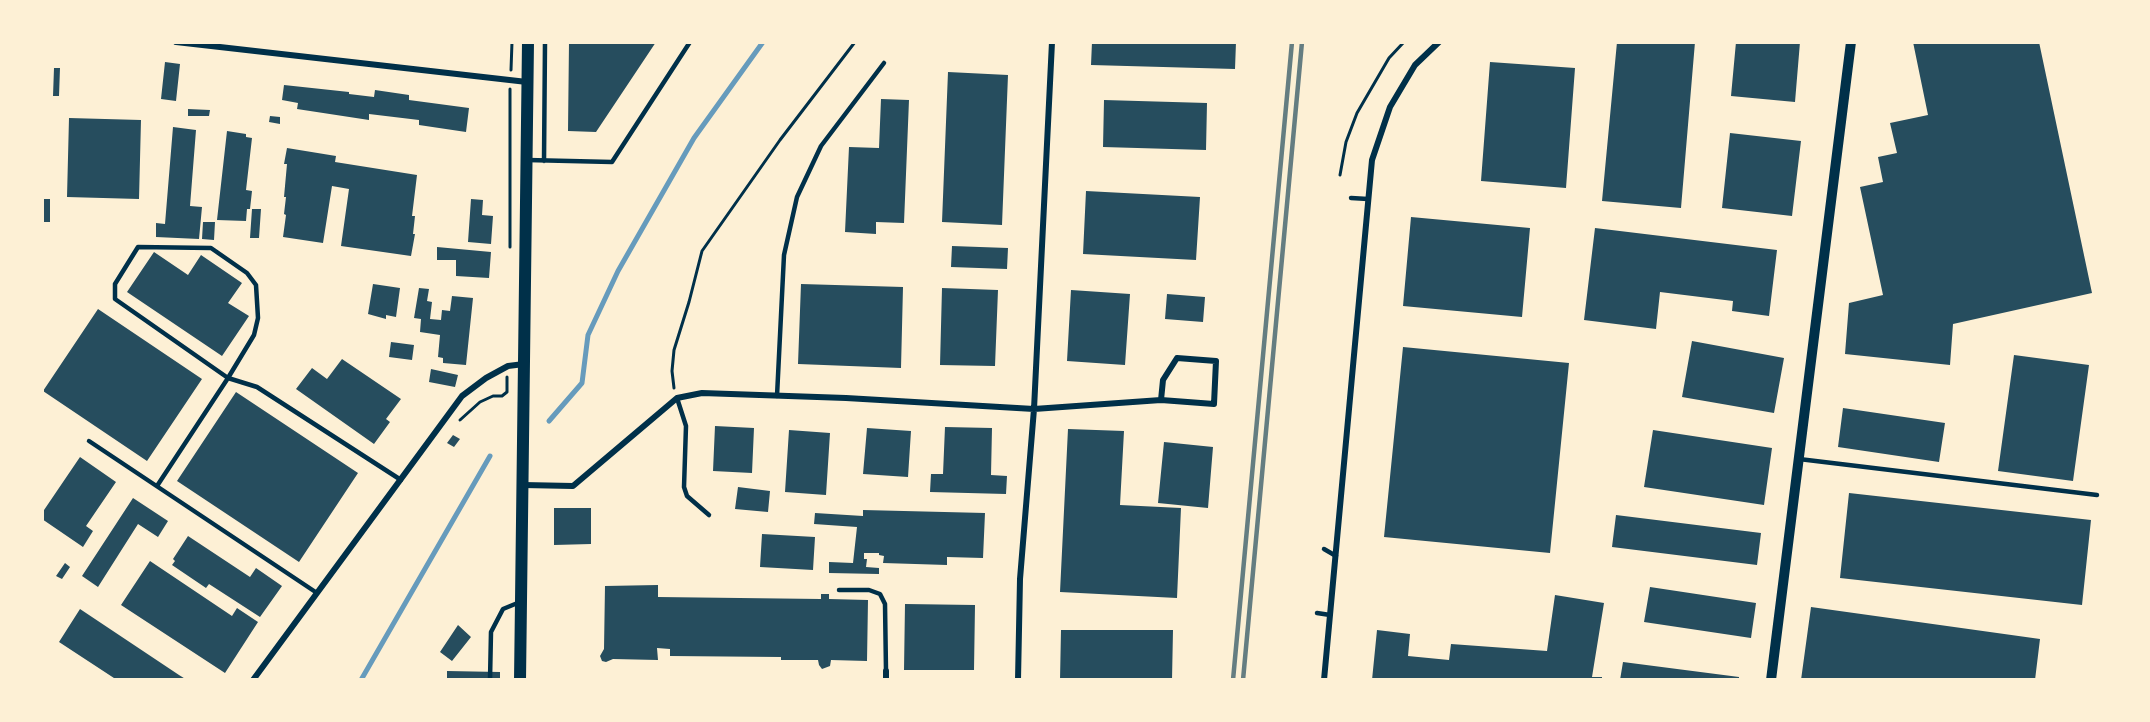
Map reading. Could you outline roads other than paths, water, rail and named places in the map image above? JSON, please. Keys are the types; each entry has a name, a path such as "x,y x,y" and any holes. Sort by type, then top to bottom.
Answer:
{"main road":[{"path":"520,680 528,42"}],"street":[{"path":"176,42 528,82"},
{"path":"1018,680 1020,579 1034,409 1052,42"},
{"path":"1324,680 1372,160 1390,107 1415,65 1439,42"},
{"path":"1771,680 1851,42"},
{"path":"523,480 573,486 677,398 702,393 846,398 1034,409 1161,400 1214,404 1216,361 1177,358 1163,380 1161,400"},
{"path":"253,680 462,396 486,378 508,366 525,364"},
{"path":"886,671 886,680"}],"lane":[{"path":"544,161 545,42"},
{"path":"527,160 612,162 690,42"},
{"path":"777,396 784,255 797,197 821,146 884,63"},
{"path":"1351,198 1368,199"},
{"path":"157,486 228,378 254,335 258,318 256,285 248,273 211,248 138,247 115,284 115,299 228,378 257,387 401,480"},
{"path":"677,398 686,426 684,487 687,496 709,515"},
{"path":"90,441 317,592"},
{"path":"1799,459 2097,495"},
{"path":"1324,549 1335,556"},
{"path":"839,590 869,590 880,594 885,604 886,671"},
{"path":"490,680 490,632 503,609 520,602"},
{"path":"1317,613 1330,615"}],"waterway":[{"path":"549,421 582,383 588,335 618,271 694,138 763,42"},
{"path":"361,680 490,456"}],"railway":[{"path":"1233,680 1292,42"},
{"path":"1243,680 1302,42"}]}
